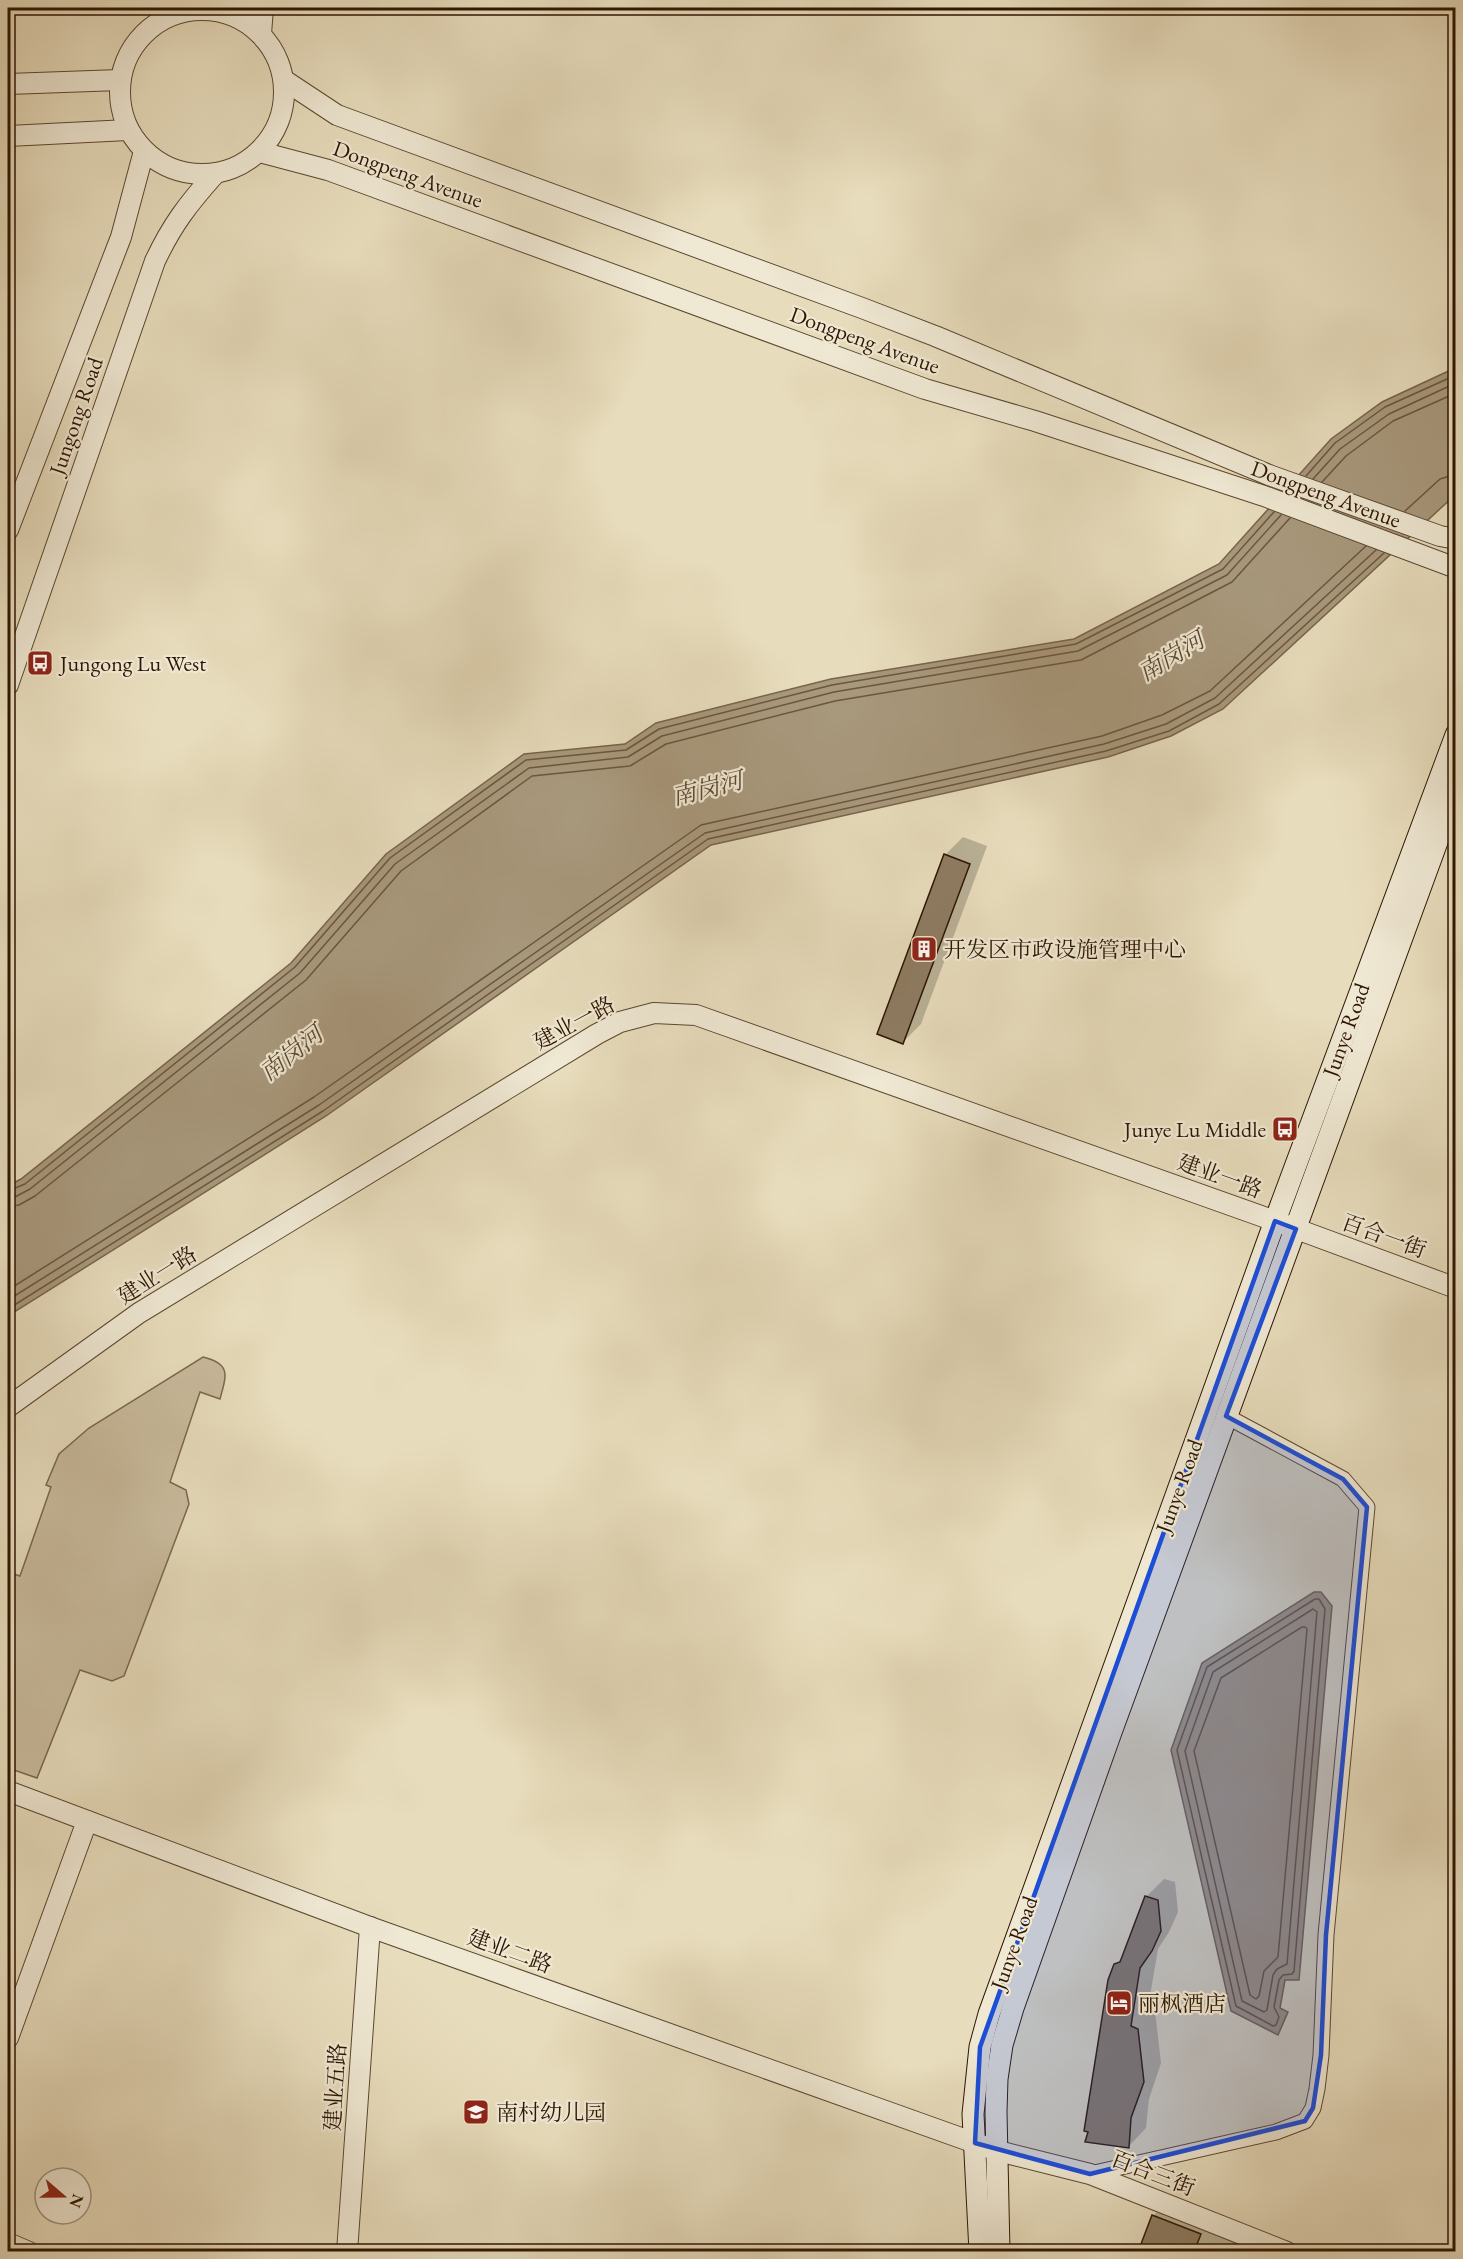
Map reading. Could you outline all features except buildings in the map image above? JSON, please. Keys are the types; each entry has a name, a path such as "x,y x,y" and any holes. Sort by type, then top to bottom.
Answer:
{"main road":[{"name":"Junye Road","path":"980,2252 973,2114 975,2082 989,2014 1275,1221 1455,735"},
{"name":"Junye Road","path":"999,2252 997,2079 1002,2045 1013,2008 1455,790"}],"street":[{"path":"261,34 262,8"},
{"path":"190,9 215,10 240,18 261,34 276,55 284,80 284,106 275,131 260,152 239,167 214,175 189,174 164,166 144,151 128,130 120,106 120,80 128,55 143,34 164,19 190,9"},
{"path":"8,84 120,80"},
{"name":"Dongpeng Avenue","path":"284,80 337,116 935,336 1269,475 1448,538"},
{"path":"8,136 128,130"},
{"name":"Jungong Road","path":"8,530 121,237 144,151"},
{"name":"Dongpeng Avenue","path":"260,152 328,170 925,389 1035,421 1264,496 1455,568"},
{"name":"Jungong Road","path":"8,685 155,261 169,232 183,211 214,175"},
{"name":"建业一路","path":"8,1407 139,1313 189,1282 597,1034 620,1022 654,1012 696,1015 1296,1228"},
{"name":"百合一街","path":"1296,1228 1455,1288"},
{"path":"1090,2174 1276,2132 1305,2121 1313,2108 1317,2089 1321,2055 1326,1935 1366,1507 1343,1479 1226,1416"},
{"name":"建业二路","path":"8,1791 370,1927 998,2151"},
{"path":"8,2038 87,1821"},
{"name":"建业五路","path":"347,2252 370,1927"},
{"name":"百合三街","path":"998,2151 1090,2174 1287,2252"},
{"path":"8,2243 29,2252"}],"highlighted area":[{"path":"1275,1221 1296,1229 1226,1416 1343,1479 1367,1507 1326,1935 1321,2055 1313,2108 1305,2121 1090,2174 975,2143 980,2047"}],"shaded area":[{"path":"203,1357 223,1367 225,1377 222,1391 220,1399 200,1392 170,1482 186,1490 189,1504 124,1676 112,1681 80,1670 37,1778 8,1768 8,1572 20,1576 51,1487 46,1485 59,1454 89,1428"}],"water":[{"name":"南岗河","path":"1455,368 1455,495 1223,709 1171,736 1108,757 711,845 326,1116 8,1316 8,1186 21,1179 291,963 386,854 524,754 625,744 656,723 831,679 1074,639 1219,564 1331,439 1382,402"},
{"path":"1314,1592 1321,1592 1332,1606 1299,1980 1285,1980 1280,2008 1288,2012 1278,2035 1231,2011 1171,1750 1202,1663"}],"place":[{"name":"Jungong Lu West","path":"40,663"},
{"name":"开发区市政设施管理中心","path":"924,949"},
{"name":"Junye Lu Middle","path":"1285,1129"},
{"name":"丽枫酒店","path":"1119,2003"},
{"name":"南村幼儿园","path":"476,2112"}]}
